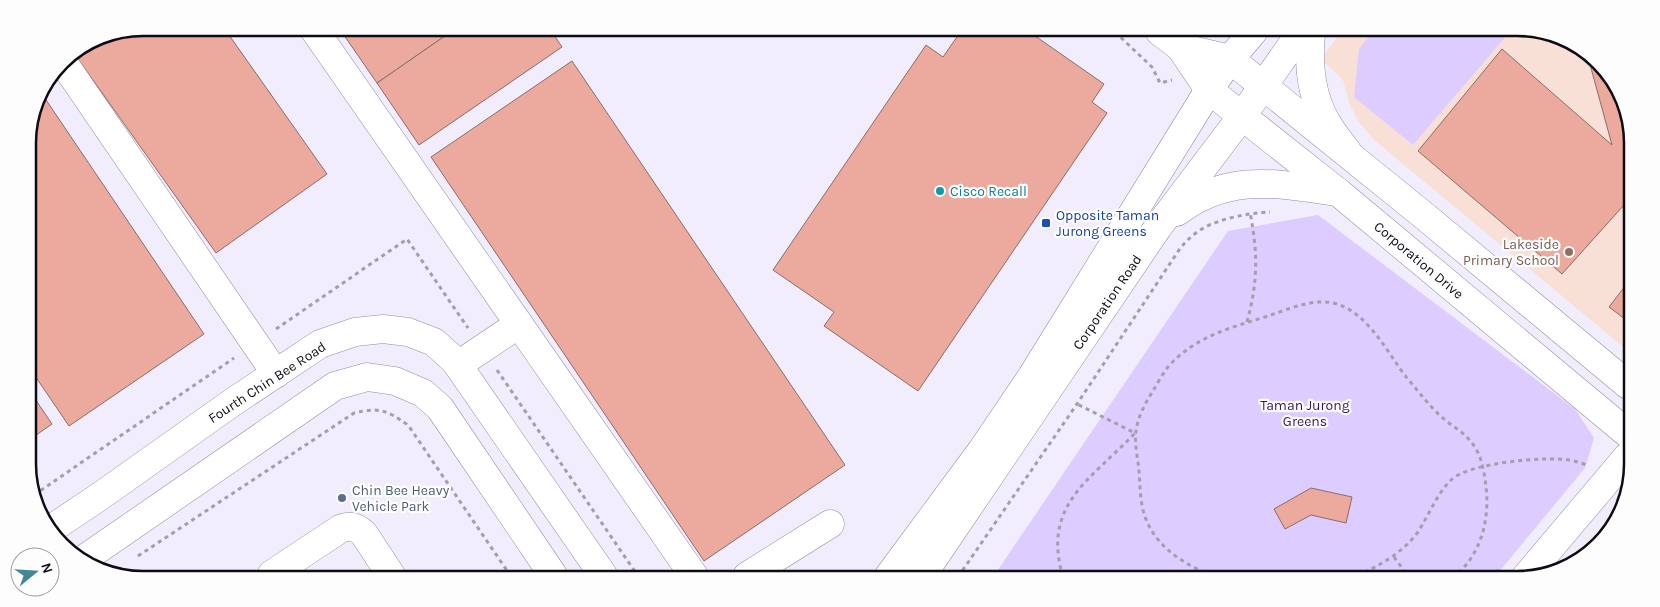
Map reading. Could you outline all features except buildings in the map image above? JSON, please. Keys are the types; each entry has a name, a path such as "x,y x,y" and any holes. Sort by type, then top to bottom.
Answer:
{"street":[{"path":"318,36 691,571"},
{"name":"Corporation Road","path":"892,571 982,450 1032,376 1209,90 1249,36"},
{"name":"Corporation Road","path":"925,571 1158,227 1242,116 1298,36"},
{"path":"1311,36 1310,77 1316,99 1326,122 1350,154"},
{"path":"1170,40 1230,59 1350,154 1624,382"},
{"name":"Corporation Drive","path":"1170,40 1209,90 1338,192 1624,430"},
{"path":"67,69 276,374"},
{"path":"1158,227 1183,207 1204,195 1241,184 1277,184 1338,192"},
{"path":"458,365 518,324"},
{"name":"Fourth Chin Bee Road","path":"56,526 107,492 233,402 320,344 355,332 383,329 408,332 434,342 458,365 600,571"},
{"path":"88,555 335,386 366,377 395,381 423,393 440,408 550,571"},
{"path":"1532,570 1624,461"},
{"path":"756,571 830,524"},
{"path":"277,571 340,529 353,526 364,534 388,571"}],"path":[{"path":"1119,36 1152,67 1160,83 1174,80"},
{"path":"962,571 1077,404 1181,247 1197,232 1216,223 1250,213 1280,212"},
{"path":"1247,323 1256,277 1255,240 1250,213"},
{"path":"1203,571 1175,556 1154,535 1147,524 1140,496 1135,433 1142,410 1166,369 1178,357 1201,340 1310,303 1329,302 1346,308 1365,323 1427,402 1444,420 1460,431 1478,452 1483,467 1487,492 1486,524 1474,551 1461,571"},
{"path":"1077,404 1135,433"},
{"path":"136,558 354,413 373,408 391,413 408,425 507,571"},
{"path":"1062,571 1057,552 1057,541 1061,522 1070,502 1079,488 1135,433"},
{"path":"1366,571 1394,557 1416,534 1440,494 1451,480 1461,472 1524,460 1570,460 1587,465"},
{"path":"1394,557 1404,571"}],"shaded area":[{"name":"Lakeside Primary School","path":"1338,36 1517,36 1538,38 1564,47 1587,63 1606,84 1616,102 1623,129 1624,348 1374,140 1358,121 1349,103 1343,80 1321,59"}],"green space":[{"path":"1370,36 1506,36 1413,145 1354,97 1359,49"},
{"name":"Taman Jurong Greens","path":"1318,215 1575,409 1594,438 1585,468 1500,571 997,571 1228,231"}],"place":[{"name":"Cisco Recall","path":"940,191"},
{"name":"Opposite Taman Jurong Greens","path":"1046,223"},
{"name":"Lakeside Primary School","path":"1569,252"},
{"name":"Chin Bee Heavy Vehicle Park","path":"342,498"}]}
